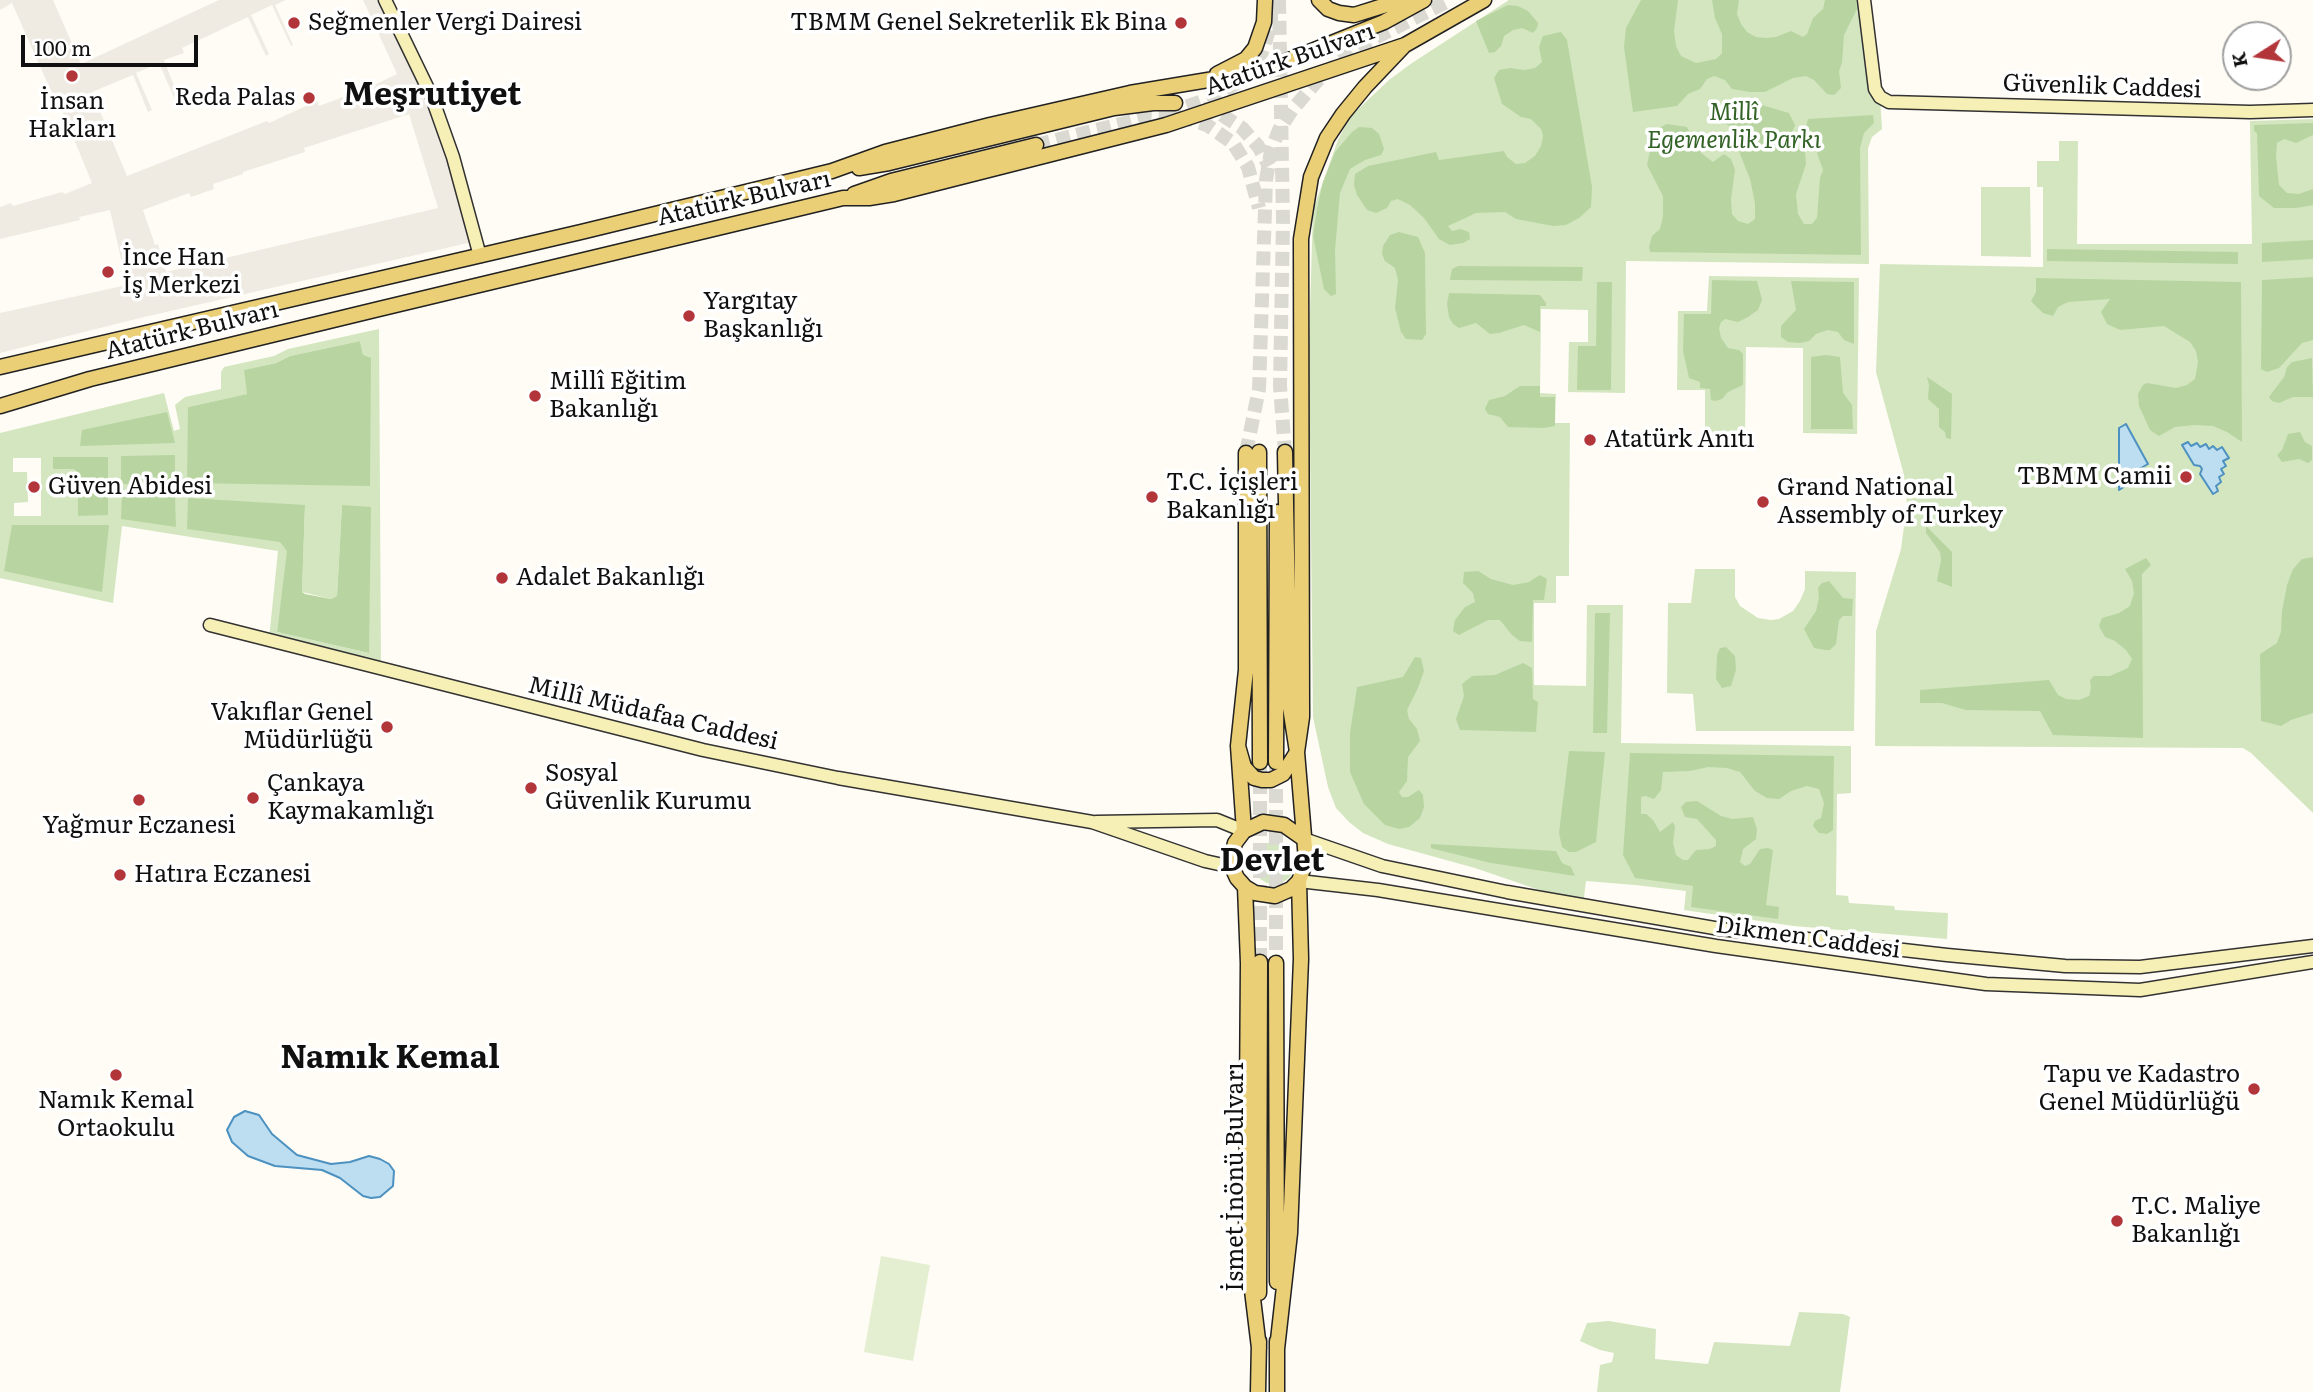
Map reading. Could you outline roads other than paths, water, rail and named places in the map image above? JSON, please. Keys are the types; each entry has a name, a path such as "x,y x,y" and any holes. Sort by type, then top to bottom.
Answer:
{"main road":[{"path":"385,0 431,95 453,157 480,256"},
{"path":"1198,83 1236,66 1255,48 1264,22 1265,0"},
{"path":"1319,0 1328,9 1354,15 1402,0"},
{"name":"Atatürk Bulvarı","path":"0,367 837,170 886,152 990,125 1130,93 1262,71 1384,22 1424,0"},
{"name":"Atatürk Bulvarı","path":"0,406 142,366 843,198 894,194 1154,128 1405,45 1484,0"},
{"name":"Güvenlik Caddesi","path":"1864,0 1875,89 1880,97 1889,102 2250,112 2313,110"},
{"path":"1238,746 1244,767 1254,778 1271,780 1283,774 1297,752 1302,717 1301,239 1311,177 1327,138 1365,87 1405,45"},
{"path":"837,170 889,163 1114,108 1175,103"},
{"path":"843,198 891,181 1036,145"},
{"path":"1276,762 1281,452 1290,707 1297,752 1306,860 1299,881 1301,959 1290,1233 1277,1349"},
{"path":"1244,831 1238,746 1246,670 1253,453 1260,762"},
{"name":"Millî Müdafaa Caddesi","path":"210,625 537,709 732,755 838,778 1092,822 1232,867"},
{"name":"Millî Müdafaa Caddesi","path":"1092,822 1217,820 1244,831"},
{"path":"1299,881 1291,889 1275,896 1255,893 1237,878 1232,867 1232,855 1235,843 1244,831 1262,822 1284,825 1304,839"},
{"name":"Dikmen Caddesi","path":"1304,839 1365,861 1413,873 1720,929 1947,955 2065,966 2140,967 2313,946"},
{"name":"Dikmen Caddesi","path":"1299,881 1378,890 1702,944 1986,984 2140,990 2313,962"},
{"path":"1245,887 1248,962 1246,1241 1259,1348"},
{"name":"İsmet İnönü Bulvarı","path":"1258,1392 1260,962"},
{"name":"İsmet İnönü Bulvarı","path":"1276,962 1277,1392"},
{"path":"2116,991 2118,966"},
{"path":"2140,967 2140,990"}],"water":[{"path":"2126,424 2148,464 2127,476 2127,485 2119,490 2119,428"},
{"path":"2188,442 2191,446 2197,443 2200,447 2206,444 2209,449 2213,446 2217,450 2222,447 2229,458 2223,461 2226,466 2221,469 2224,474 2219,477 2221,482 2216,486 2218,491 2213,494 2200,474 2202,469 2194,465 2182,445"},
{"path":"245,1111 259,1115 272,1134 297,1155 331,1164 369,1156 380,1159 394,1171 393,1186 380,1197 371,1198 363,1196 340,1178 322,1170 275,1166 248,1156 232,1142 227,1130 234,1117"}],"tunnel":[{"path":"1279,0 1283,221 1280,386 1285,452"},
{"path":"1246,453 1259,389 1266,180 1271,151 1279,130 1318,80 1341,61 1367,42 1450,0"},
{"path":"1167,113 1215,97 1242,79 1262,52 1271,24 1271,9"},
{"path":"1202,108 1222,115 1242,128 1258,146 1269,166"},
{"path":"1036,145 1149,117 1189,119 1207,125 1233,143 1248,167 1259,208"},
{"path":"1260,762 1260,962"},
{"path":"1276,768 1276,963"}],"place":[{"name":"Seğmenler Vergi Dairesi","path":"294,23"},
{"name":"TBMM Genel Sekreterlik Ek Bina","path":"1181,23"},
{"name":"İnsan Hakları","path":"72,76"},
{"name":"Reda Palas","path":"309,98"},
{"name":"İnce Han İş Merkezi","path":"108,272"},
{"name":"Yargıtay Başkanlığı","path":"689,316"},
{"name":"Millî Eğitim Bakanlığı","path":"535,396"},
{"name":"Atatürk Anıtı","path":"1590,440"},
{"name":"TBMM Camii","path":"2186,477"},
{"name":"Güven Abidesi","path":"34,487"},
{"name":"T.C. İçişleri Bakanlığı","path":"1152,497"},
{"name":"Grand National Assembly of Turkey","path":"1763,502"},
{"name":"Adalet Bakanlığı","path":"502,578"},
{"name":"Vakıflar Genel Müdürlüğü","path":"387,727"},
{"name":"Sosyal Güvenlik Kurumu","path":"531,788"},
{"name":"Çankaya Kaymakamlığı","path":"253,798"},
{"name":"Yağmur Eczanesi","path":"139,800"},
{"name":"Hatıra Eczanesi","path":"120,875"},
{"name":"Namık Kemal Ortaokulu","path":"116,1075"},
{"name":"Tapu ve Kadastro Genel Müdürlüğü","path":"2254,1089"},
{"name":"T.C. Maliye Bakanlığı","path":"2117,1221"}],"district":[{"name":"Meşrutiyet","path":"432,96"},
{"name":"Devlet","path":"1272,862"},
{"name":"Namık Kemal","path":"390,1059"}],"park label":[{"name":"Millî Egemenlik Parkı","path":"1734,127"}]}
